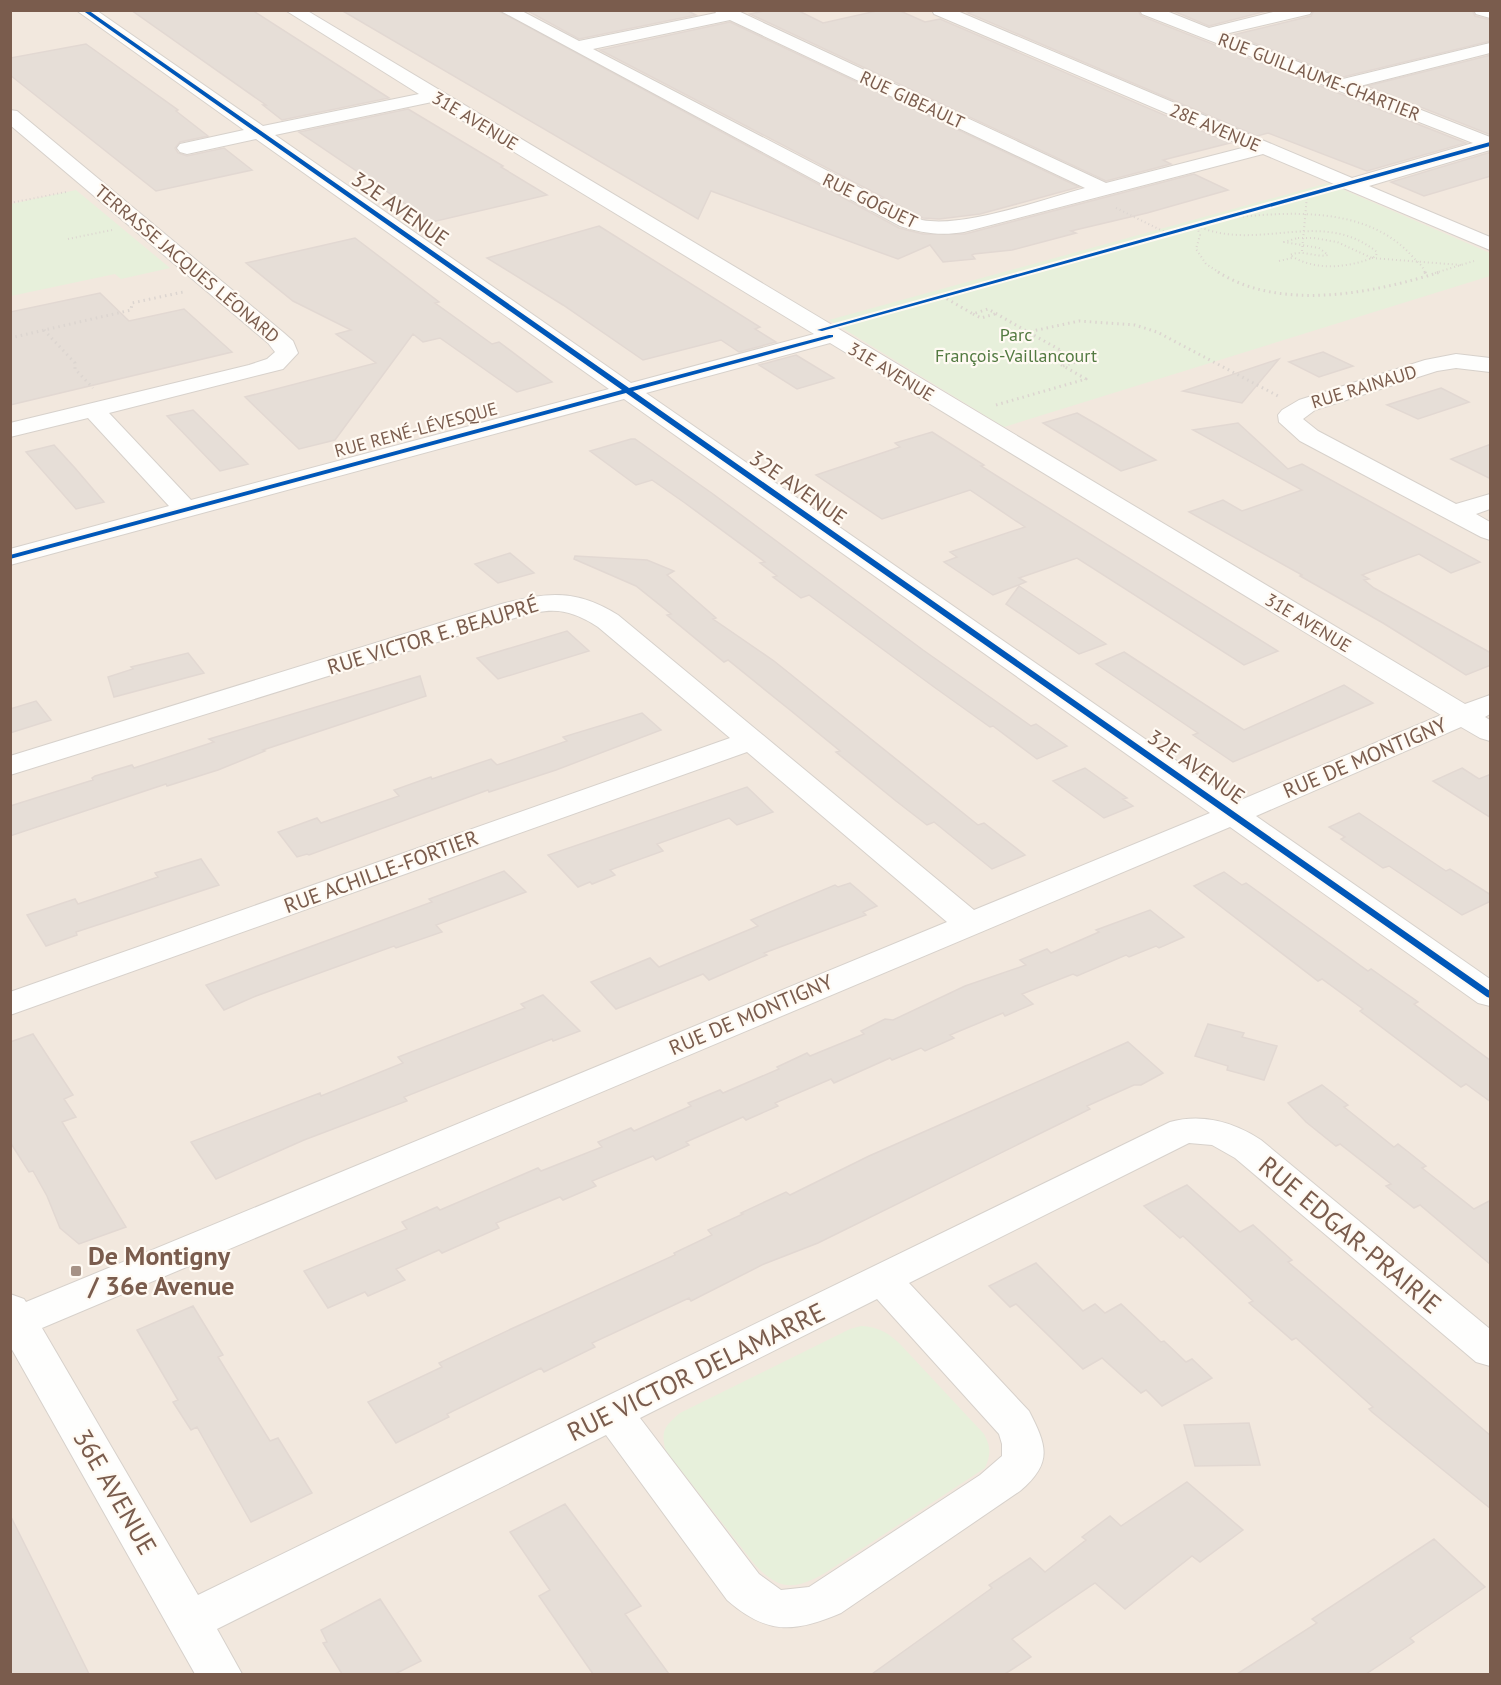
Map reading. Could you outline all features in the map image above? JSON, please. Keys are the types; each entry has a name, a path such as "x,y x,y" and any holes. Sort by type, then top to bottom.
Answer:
{"street":[{"name":"32E AVENUE","path":"84,10 1491,995"},
{"name":"31E AVENUE","path":"293,10 962,415 1481,717"},
{"name":"RUE GOGUET","path":"507,10 907,222 921,227 934,229 958,227 1264,148"},
{"name":"28E AVENUE","path":"940,10 1350,184 1486,251"},
{"name":"RUE GUILLAUME-CHARTIER","path":"1148,10 1491,144"},
{"path":"1208,33 1304,10"},
{"path":"1482,10 1491,14"},
{"path":"576,47 727,13"},
{"name":"RUE GIBEAULT","path":"727,13 1094,191"},
{"path":"1342,85 1491,48"},
{"path":"187,148 434,96"},
{"name":"TERRASSE JACQUES LÉONARD","path":"10,115 285,346 287,353 283,358 256,370 10,430"},
{"path":"1350,184 1491,144"},
{"name":"RUE RENÉ-LÉVESQUE","path":"10,557 831,336"},
{"name":"RUE RAINAUD","path":"1491,365 1456,361 1433,365 1300,407 1290,415 1291,422 1298,429 1491,532"},
{"path":"102,408 185,509"},
{"path":"1455,513 1491,501"},
{"name":"RUE VICTOR E. BEAUPRÉ","path":"10,766 538,602 567,601 591,609 608,621 970,924"},
{"name":"RUE DE MONTIGNY","path":"13,1318 1232,815 1481,717"},
{"name":"RUE ACHILLE-FORTIER","path":"10,1004 751,741"},
{"name":"RUE VICTOR DELAMARRE","path":"189,1621 613,1413 1162,1139 1183,1131 1204,1130"},
{"name":"RUE EDGAR-PRAIRIE","path":"1204,1130 1227,1135 1248,1149 1491,1351"},
{"path":"613,1413 743,1587 759,1601 779,1609 806,1609 825,1600 995,1487 1014,1473 1024,1457 1024,1440 1014,1423 882,1279"},
{"name":"36E AVENUE","path":"13,1318 219,1674"}],"path":[{"path":"1296,199 1350,184"},
{"path":"10,203 94,186"},
{"path":"1094,191 1183,230 1200,235 1196,249 1205,263 1226,276 1253,286 1286,293 1354,294 1461,265 1486,251"},
{"path":"1302,251 1307,196"},
{"path":"1158,237 1284,202"},
{"path":"1227,218 1275,213 1306,214 1347,220 1377,230 1398,241 1423,266 1426,275"},
{"path":"68,239 139,224"},
{"path":"1183,230 1234,236 1304,229 1328,231 1356,238 1377,252 1373,258 1359,263 1333,266 1292,258 1279,261"},
{"path":"1292,258 1291,253 1302,251 1316,257 1328,255 1316,247 1284,242 1303,238 1333,241 1373,258 1461,265"},
{"path":"11,336 130,310 132,303 213,285"},
{"path":"931,299 953,293"},
{"path":"942,296 981,318 996,314"},
{"path":"962,415 1086,379 1046,356 1062,351 988,309 973,314"},
{"path":"1028,332 1079,321 1135,325 1157,332 1300,407"},
{"path":"44,330 75,363 75,369 102,408"},
{"path":"1064,366 1079,361"}],"shaded area":[{"path":"1485,10 1490,13 1490,1674 11,1674 11,11"}],"green space":[{"name":"Parc François-Vaillancourt","path":"1328,183 1490,253 1490,276 1004,427 829,320"},
{"path":"76,190 170,268 121,279 115,274 11,296 11,204"},
{"path":"861,1326 882,1331 899,1343 984,1434 989,1447 988,1459 985,1468 825,1573 805,1583 780,1584 756,1566 666,1451 665,1429 680,1413 850,1329"}],"building":[{"path":"131,10 252,10 389,98 282,120 263,105 266,105"},
{"path":"341,10 497,10 899,228 923,234 965,234 1194,174 1228,190 1071,231 1076,233 1012,250 974,254 972,255 975,259 943,262 930,245 898,259 711,191 698,219"},
{"path":"526,10 686,10 696,15 579,39"},
{"path":"769,10 797,10 823,23 881,10 898,10 925,22 940,19 1230,143 1163,160 1171,164 1106,181 750,14"},
{"path":"980,10 1138,10 1141,16 1466,143 1367,171 1268,133 1257,136 968,13"},
{"path":"1171,10 1270,10 1209,26"},
{"path":"1314,10 1472,10 1475,16 1491,20 1491,41 1343,77 1233,35 1311,16"},
{"path":"730,22 1079,187 980,214 939,219 923,218 600,50"},
{"path":"86,44 178,110 176,111 208,136 180,142 175,148 178,153 187,156 224,148 252,170 156,191 10,75 10,58"},
{"path":"1491,55 1491,135 1367,86"},
{"path":"408,109 547,195 432,222 299,132"},
{"path":"1491,152 1491,176 1424,196 1391,182"},
{"path":"599,226 760,327 755,329 776,342 739,352 721,340 643,360 563,305 487,258"},
{"path":"355,238 439,302 435,303 492,344 499,342 552,382 517,392 440,338 423,342 413,334 335,440 299,449 245,397 376,363 336,334 351,330 293,301 246,263"},
{"path":"100,293 129,321 184,309 232,352 10,405 10,312"},
{"path":"1323,352 1353,366 1319,377 1289,362"},
{"path":"796,355 834,378 797,389 759,365"},
{"path":"1279,359 1242,403 1183,391"},
{"path":"1441,388 1469,402 1418,419 1387,405"},
{"path":"193,410 248,464 220,471 167,416"},
{"path":"1077,413 1156,460 1121,471 1043,423"},
{"path":"1238,423 1288,469 1302,464 1480,562 1451,573 1419,554 1362,575 1369,579 1364,580 1374,588 1491,653 1491,665 1466,675 1383,623 1300,576 1302,575 1189,512 1223,500 1242,511 1302,490 1193,430"},
{"path":"932,432 984,465 981,466 1278,651 1244,665 1077,558 1019,578 1026,582 993,595 944,562 957,557 950,552 1025,527 970,490 882,519 816,475 900,447 895,443"},
{"path":"635,439 713,494 923,650 1031,726 1036,724 1067,746 1037,759 809,595 801,598 773,577 777,576 760,563 765,562 652,480 636,485 590,451"},
{"path":"1491,444 1491,479 1451,459"},
{"path":"54,445 104,502 76,509 26,452"},
{"path":"510,553 534,573 498,583 475,564"},
{"path":"575,556 647,560 674,571 667,575 716,618 713,619 774,661 978,825 984,823 1025,855 992,869 934,822 927,825 896,801 836,752 840,751 728,660 724,662 636,586 574,559"},
{"path":"1019,586 1106,644 1079,654 1006,604"},
{"path":"567,631 589,651 498,679 477,658"},
{"path":"1124,652 1244,730 1344,685 1373,703 1233,762 1193,735 1198,733 1096,664"},
{"path":"188,653 204,673 114,697 108,677 133,669 131,667"},
{"path":"420,676 426,696 263,750 265,751 218,770 167,786 166,784 10,836 10,806 93,780 95,776 132,765 134,768 214,742 209,739"},
{"path":"36,701 51,720 10,733 10,709"},
{"path":"642,713 661,730 556,770 489,792 488,790 309,855 297,857 278,832 317,818 321,823 399,796 394,790 431,777 432,779 491,759 497,765 567,741 563,737"},
{"path":"1085,768 1127,798 1123,799 1133,806 1104,818 1053,781"},
{"path":"1462,768 1479,779 1491,774 1491,818 1433,781"},
{"path":"747,787 773,812 737,825 729,818 657,844 663,851 610,870 615,875 592,884 590,882 578,887 548,855"},
{"path":"1359,813 1446,871 1450,869 1491,895 1491,901 1462,915 1389,866 1383,868 1341,839 1345,837 1329,827"},
{"path":"201,859 219,885 76,932 77,935 46,946 27,915 75,899 78,904 158,877 155,873"},
{"path":"504,871 526,892 436,925 442,932 396,948 394,946 256,996 224,1010 206,985 432,902 429,899"},
{"path":"1224,872 1242,885 1246,883 1368,971 1371,969 1418,1002 1414,1004 1491,1061 1491,1102 1466,1084 1461,1087 1360,1011 1363,1009 1322,979 1318,981 1194,886"},
{"path":"850,883 877,906 863,912 866,915 764,953 767,955 709,980 703,974 616,1009 591,982 650,958 659,967 758,926 751,920 835,885 838,887"},
{"path":"1150,910 1184,937 1159,948 1156,946 1129,957 1126,955 1077,976 1073,974 1022,994 1033,1004 1005,1016 1003,1013 950,1035 954,1038 925,1051 921,1048 892,1060 890,1058 834,1083 831,1079 775,1103 778,1106 746,1120 743,1117 686,1142 689,1145 656,1160 653,1156 592,1181 596,1186 563,1200 560,1197 496,1223 499,1228 442,1253 439,1250 396,1269 405,1280 368,1296 365,1292 328,1308 304,1271 407,1229 402,1222 437,1207 440,1210 538,1168 541,1171 602,1147 598,1142 631,1128 634,1131 691,1106 688,1103 720,1090 723,1093 779,1069 777,1067 807,1053 810,1056 864,1034 861,1031 885,1019 893,1020 965,986 1026,965 1020,960 1047,949 1051,953 1099,932 1096,930"},
{"path":"543,995 580,1031 553,1041 552,1039 404,1097 407,1101 304,1140 216,1179 191,1142 320,1093 321,1096 403,1063 398,1057 525,1008 521,1004"},
{"path":"1208,1024 1244,1033 1242,1037 1277,1046 1264,1080 1227,1070 1228,1066 1195,1056"},
{"path":"33,1034 73,1095 64,1099 76,1117 62,1122 126,1227 79,1244 60,1228 47,1196 33,1171 29,1172 10,1142 10,1042"},
{"path":"1128,1042 1163,1073 1141,1085 1134,1085 1087,1106 1090,1109 818,1243 764,1264 691,1301 689,1298 592,1343 595,1347 544,1372 541,1368 447,1414 449,1417 396,1443 368,1402 442,1367 439,1363 675,1255 674,1253 712,1235 708,1230 743,1214 741,1213 786,1192 790,1195 869,1156"},
{"path":"1322,1085 1348,1105 1344,1107 1394,1147 1398,1144 1426,1166 1422,1168 1474,1209 1491,1200 1491,1265 1420,1205 1414,1208 1386,1186 1391,1184 1340,1144 1336,1146 1306,1122 1288,1103"},
{"path":"1187,1185 1240,1232 1253,1225 1292,1260 1288,1262 1491,1436 1491,1509 1372,1412 1369,1409 1373,1407 1296,1338 1292,1340 1249,1303 1253,1301 1183,1236 1180,1238 1144,1206"},
{"path":"1036,1263 1083,1311 1095,1304 1105,1313 1121,1304 1161,1342 1164,1341 1186,1362 1192,1359 1212,1378 1162,1406 1146,1390 1141,1393 1102,1358 1083,1369 1016,1304 1010,1307 989,1286"},
{"path":"193,1306 223,1355 218,1357 270,1441 278,1438 312,1493 251,1522 197,1427 191,1430 173,1402 178,1400 137,1330"},
{"path":"1249,1423 1260,1465 1195,1466 1184,1425"},
{"path":"1187,1482 1243,1530 1200,1562 1192,1556 1125,1609 1095,1583 1012,1639 1031,1657 1005,1674 872,1674 992,1588 989,1585 1030,1558 1045,1572 1086,1540 1082,1537 1110,1516 1121,1526"},
{"path":"565,1504 641,1606 625,1614 669,1674 593,1674 539,1596 550,1590 510,1532"},
{"path":"10,1515 54,1603 89,1674 10,1674"},
{"path":"1434,1539 1485,1587 1410,1638 1414,1642 1366,1674 1237,1674 1317,1623 1312,1619"},
{"path":"380,1599 421,1661 395,1674 342,1674 323,1643 327,1642 321,1630"}],"cycle path":[{"path":"84,10 1490,995"},
{"path":"820,330 1490,144"},
{"path":"10,557 831,336"}],"place":[{"name":"De Montigny / 36e Avenue","path":"76,1271"}]}
